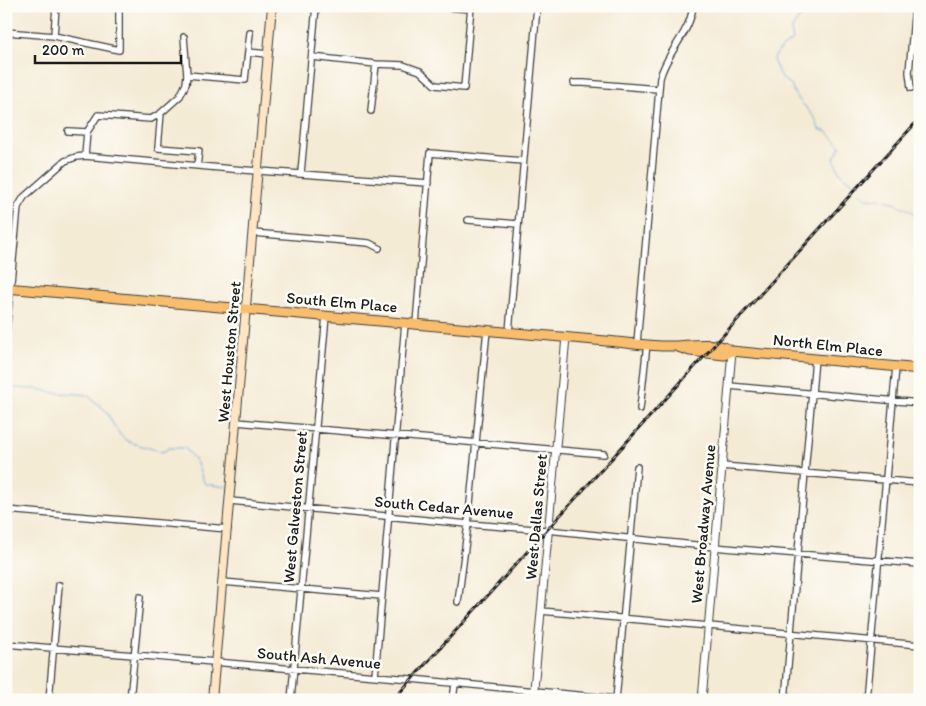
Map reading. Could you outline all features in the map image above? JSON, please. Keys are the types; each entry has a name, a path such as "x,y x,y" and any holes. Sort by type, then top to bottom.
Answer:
{"main road":[{"name":"West Houston Street","path":"212,700 272,6"},
{"name":"South Elm Place","path":"8,288 566,338 676,346 715,345 725,346 732,351"},
{"name":"North Elm Place","path":"732,351 920,369"}],"street":[{"path":"54,36 56,6"},
{"path":"6,32 54,36 119,50 119,6"},
{"path":"301,173 316,6"},
{"path":"312,58 403,65 420,71 435,85 464,88 471,8 432,6"},
{"path":"509,332 537,6"},
{"path":"640,409 642,344 658,89 663,67 668,56 686,30 693,6"},
{"path":"911,88 910,72 915,6"},
{"path":"187,75 245,80 250,33"},
{"path":"85,156 87,132 98,115 151,119 180,96 184,90 187,75 184,37"},
{"path":"248,52 268,54"},
{"path":"371,111 376,64"},
{"path":"574,83 658,89"},
{"path":"161,112 158,148 199,151 197,166"},
{"path":"68,131 87,132"},
{"path":"416,324 430,152 523,161"},
{"path":"6,334 8,288 17,213 21,200 65,161 76,157 85,156 428,183"},
{"path":"468,220 518,224"},
{"path":"253,233 369,243 380,248"},
{"name":"West Galveston Street","path":"292,700 326,316"},
{"path":"375,676 406,323"},
{"path":"458,602 468,524 487,330"},
{"name":"West Dallas Street","path":"533,700 566,338"},
{"name":"West Broadway Avenue","path":"702,700 732,351"},
{"path":"785,700 815,359"},
{"path":"866,700 896,367"},
{"path":"729,386 920,403"},
{"path":"237,422 604,454"},
{"path":"722,466 920,483"},
{"path":"616,699 638,467"},
{"name":"South Cedar Avenue","path":"230,501 920,564"},
{"path":"6,510 228,529"},
{"path":"223,582 382,596"},
{"path":"49,700 59,585"},
{"path":"130,700 140,597"},
{"path":"541,612 920,645"},
{"name":"South Ash Avenue","path":"6,644 629,700"},
{"path":"453,700 454,684"}],"waterway":[{"path":"809,6 791,30 793,40 780,49 773,60 781,78 791,85 795,95 815,118 819,129 827,132 841,146 834,158 840,173 853,182"},
{"path":"859,193 866,198 887,200 908,209 920,221"},
{"path":"7,387 87,395 102,407 122,437 129,442 163,452 169,448 185,448 197,463 205,484 226,487"}],"railway":[{"path":"393,700 920,118"}]}
